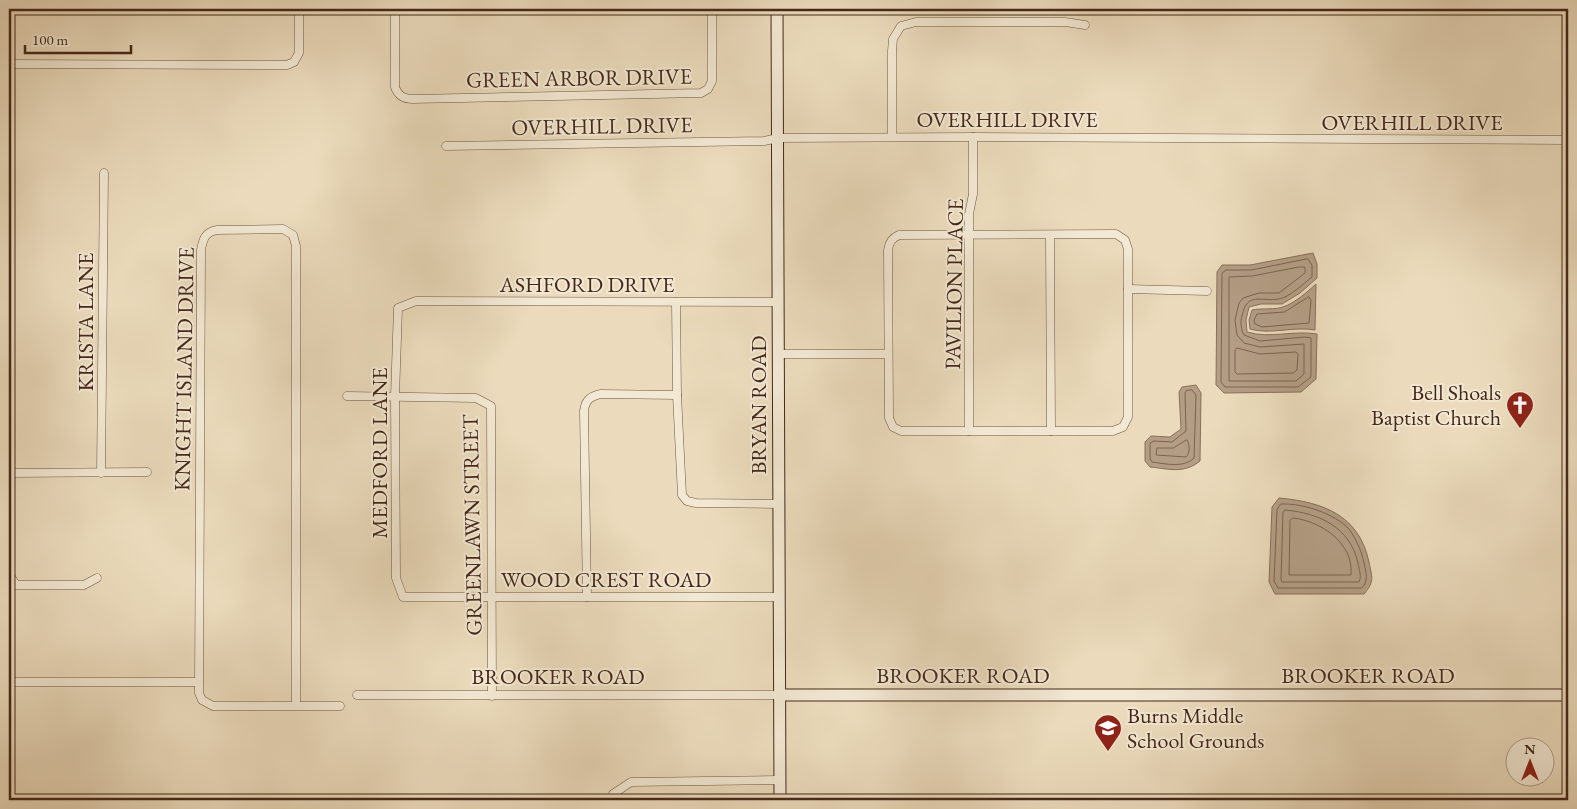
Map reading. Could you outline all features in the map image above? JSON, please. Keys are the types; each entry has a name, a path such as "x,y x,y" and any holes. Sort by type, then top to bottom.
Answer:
{"street":[{"path":"9,64 284,65 296,59 300,50 299,9"},
{"name":"GREEN ARBOR DRIVE","path":"394,9 394,84 399,95 413,99 701,93 708,89 712,81 712,9"},
{"name":"BRYAN ROAD","path":"778,9 780,800"},
{"path":"892,136 893,39 902,26 916,22 1065,22 1085,25"},
{"name":"OVERHILL DRIVE","path":"446,146 764,141 778,138 892,136 1568,140"},
{"name":"PAVILION PLACE","path":"969,431 969,214 973,194 973,137"},
{"name":"KRISTA LANE","path":"102,472 104,173"},
{"name":"KNIGHT ISLAND DRIVE","path":"296,706 296,246 293,235 282,229 210,231 206,234 202,245 199,693 202,700 213,706 296,706 340,706"},
{"path":"1050,234 1050,431"},
{"path":"1116,234 1121,236 1127,244 1128,290 1128,417 1123,427 1113,431 901,431 893,427 889,418 888,354 888,250 891,241 899,235 969,235 1116,234"},
{"path":"1128,290 1207,291"},
{"name":"ASHFORD DRIVE","path":"398,308 416,301 778,302"},
{"path":"676,302 677,395 681,490 684,498 696,504 779,504"},
{"name":"MEDFORD LANE","path":"398,308 395,396 396,578 403,597"},
{"path":"778,354 888,354"},
{"path":"587,597 584,411 586,403 591,397 602,394 677,395"},
{"name":"GREENLAWN STREET","path":"348,396 476,398 491,406 492,696"},
{"path":"9,473 148,472"},
{"path":"9,574 16,585 84,585 97,578"},
{"name":"WOOD CREST ROAD","path":"403,597 779,597"},
{"path":"9,682 198,682"},
{"name":"BROOKER ROAD","path":"357,695 1568,695"},
{"path":"613,800 613,794 631,782 780,780"}],"water":[{"path":"1313,253 1317,264 1317,278 1300,293 1282,304 1261,304 1249,307 1246,320 1247,332 1256,334 1317,334 1316,379 1301,392 1224,393 1216,385 1217,272 1222,265 1250,265"},
{"path":"1316,284 1315,330 1258,331 1250,329 1249,320 1252,310 1283,307 1301,297"},
{"path":"1196,385 1201,393 1200,461 1188,468 1182,469 1150,467 1145,461 1145,442 1151,436 1170,437 1181,429 1179,392 1182,387"},
{"path":"1279,498 1310,503 1337,514 1348,522 1364,546 1369,562 1372,579 1370,586 1364,594 1275,594 1269,582 1272,507"}],"place":[{"name":"Bell Shoals Baptist Church","path":"1520,429"},
{"name":"Burns Middle School Grounds","path":"1108,752"}]}
